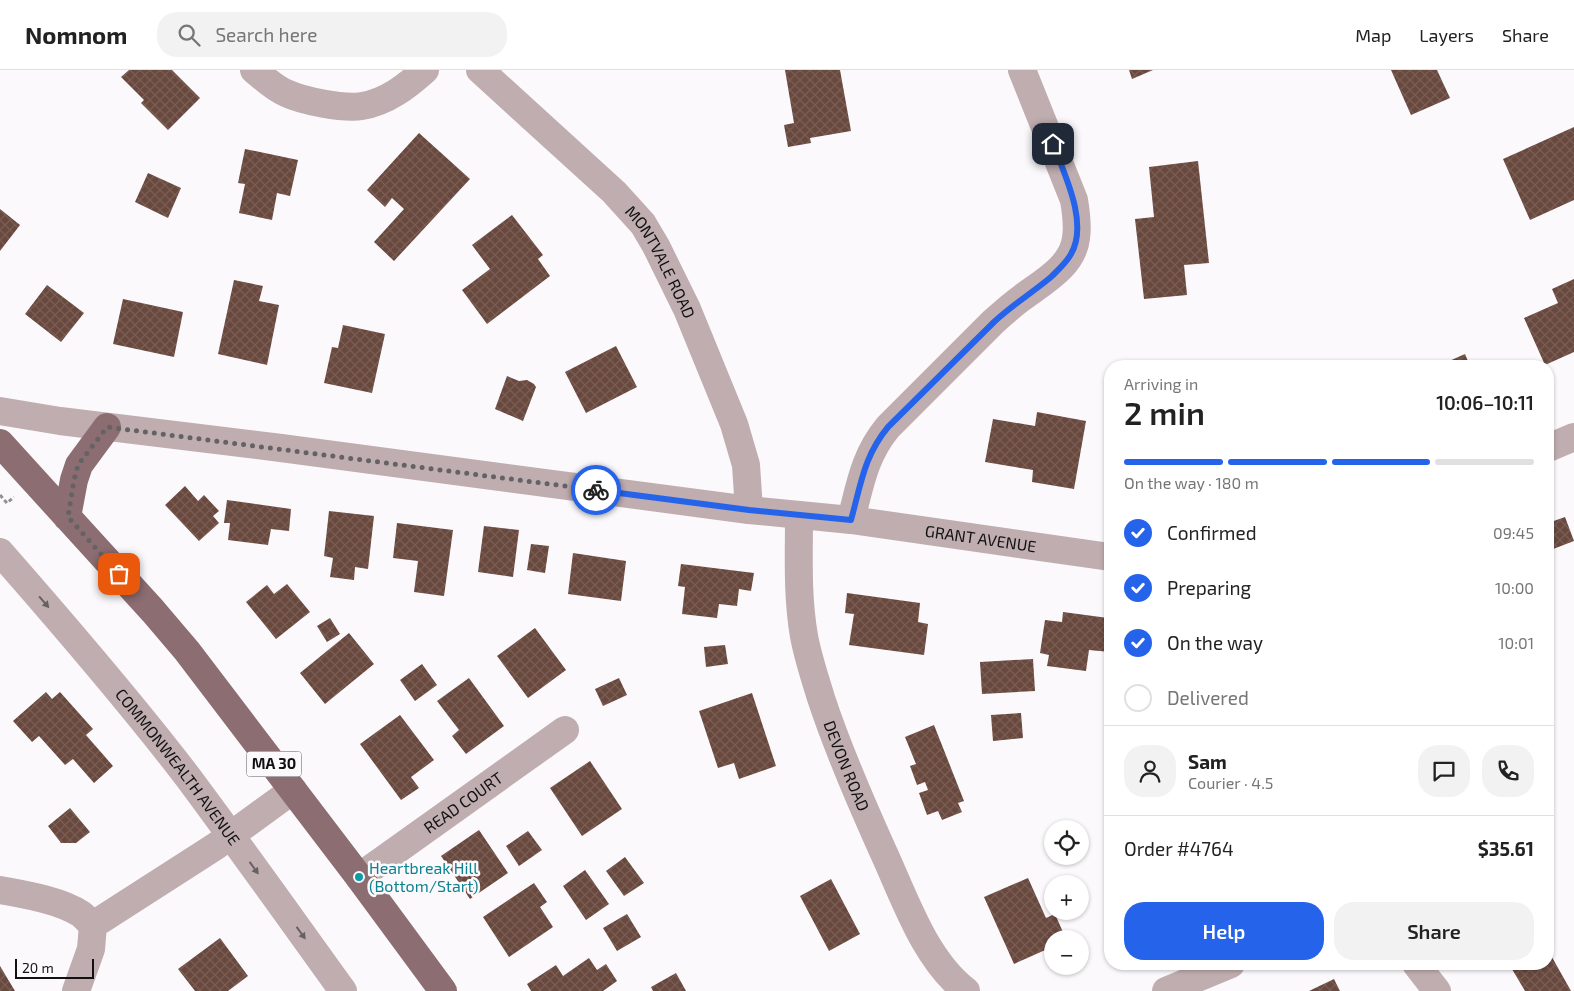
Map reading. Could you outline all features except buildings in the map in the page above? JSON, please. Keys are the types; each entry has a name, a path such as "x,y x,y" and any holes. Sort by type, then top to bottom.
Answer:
{"main road":[{"path":"68,517 78,465 107,427"},
{"name":"MA 30","path":"0,443 187,651 360,877 443,991"}],"street":[{"path":"254,70 285,93 299,98 335,105 361,106 381,101 397,93 425,70"},
{"name":"MONTVALE ROAD","path":"480,70 614,192 643,224 688,310 734,424 746,465 749,510"},
{"path":"851,520 869,455 883,433 994,322 1010,307 1063,266 1072,253 1076,239 1074,200 1022,70"},
{"name":"GRANT AVENUE","path":"0,411 107,427 749,510 851,520 1104,556"},
{"path":"1554,445 1574,437"},
{"name":"DEVON ROAD","path":"799,515 799,583 804,637 809,660 830,726 858,795 920,932 938,961 961,989"},
{"name":"COMMONWEALTH AVENUE","path":"0,552 11,581 88,653 152,731 343,991"},
{"name":"READ COURT","path":"360,877 565,730"},
{"path":"93,925 230,836 294,790"},
{"path":"0,890 34,896 58,905 81,914 93,925"},
{"path":"76,991 91,949 93,925"},
{"path":"1166,991 1216,970"},
{"path":"1421,970 1437,991"}],"way so far":[{"path":"119,574 68,517 78,465 107,427 596,490"}],"place":[{"name":"Heartbreak Hill (Bottom/Start)","path":"359,877"}],"route":[{"path":"596,490 749,510 851,520 869,455 888,427 994,322 1010,307 1063,266 1072,253 1076,239 1074,200 1053,144"}]}
